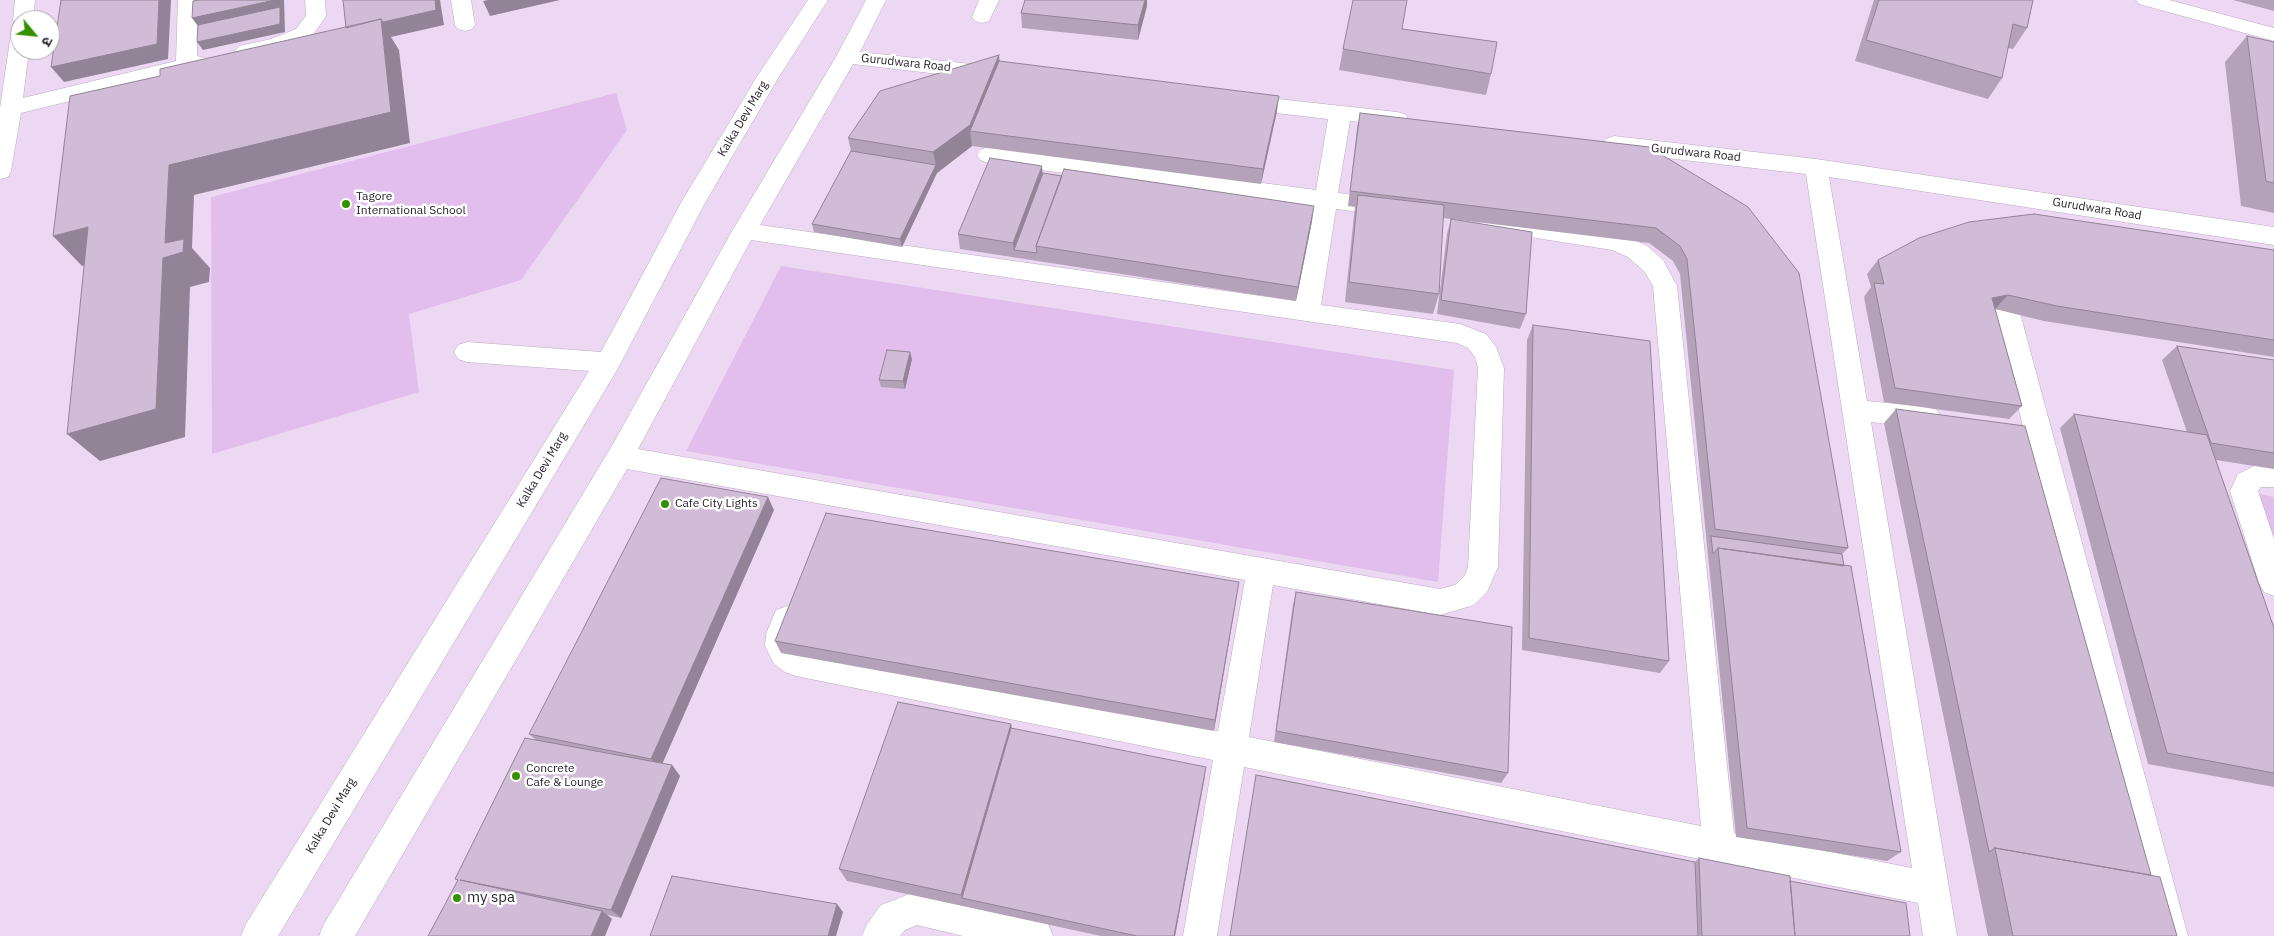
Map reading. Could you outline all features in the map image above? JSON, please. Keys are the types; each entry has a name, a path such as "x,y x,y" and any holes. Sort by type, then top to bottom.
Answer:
{"street":[{"path":"186,65 188,0"},
{"path":"11,108 277,44 303,34 316,16 315,0"},
{"path":"461,0 465,25"},
{"name":"Kalka Devi Marg","path":"258,936 608,363 694,201 769,75 818,0"},
{"path":"336,936 620,457 744,231 847,57 876,0"},
{"path":"2146,0 2274,35"},
{"name":"Gurudwara Road","path":"847,57 1015,76"},
{"path":"0,171 17,60"},
{"path":"1222,99 1420,122"},
{"path":"1307,312 1340,113"},
{"name":"Gurudwara Road","path":"1598,142 1816,167 2274,236"},
{"path":"988,155 1410,210"},
{"path":"1816,167 1940,936"},
{"path":"1466,218 1616,242 1637,251 1654,266 1665,286 1719,845"},
{"path":"620,457 830,507 1261,570 1440,602 1464,596 1477,583 1483,567 1491,368 1487,354 1477,341 1460,334 744,231"},
{"path":"2008,313 2171,936"},
{"path":"467,352 608,363"},
{"path":"1855,410 1953,422"},
{"path":"2011,429 2039,432"},
{"path":"2274,476 2256,476 2248,482 2244,491 2274,583"},
{"path":"1200,936 1261,570"},
{"path":"798,590 781,634 780,646 784,654 796,662 1933,889"},
{"path":"879,936 893,917 917,908 1036,936"}],"shaded area":[{"path":"616,93 627,130 521,280 409,314 419,392 212,454 211,197"},
{"path":"781,266 1454,370 1438,582 686,451"},
{"path":"2259,494 2274,497 2274,538"}],"building":[{"path":"61,0 159,0 157,44 51,67 52,60 60,60"},
{"path":"275,0 192,18 193,1"},
{"path":"343,0 435,0 436,10 383,22 381,19 346,28"},
{"path":"1025,0 1145,0 1138,25 1021,13"},
{"path":"1353,0 1407,0 1402,29 1497,42 1491,74 1343,49"},
{"path":"1879,0 2033,0 2027,28 2013,24 2002,78 1866,40"},
{"path":"280,7 280,24 197,42 198,25"},
{"path":"381,19 391,112 169,165 165,243 184,239 183,252 163,258 156,409 67,434 88,227 53,236 70,96 160,76 160,69"},
{"path":"2247,36 2274,42 2274,183 2266,181"},
{"path":"999,55 970,125 933,152 848,138 880,91"},
{"path":"999,61 1279,96 1263,169 970,131"},
{"path":"1360,113 1649,147 1748,207 1799,273 1848,548 1715,529 1687,259 1680,246 1656,228 1350,191"},
{"path":"851,151 936,165 900,239 812,224"},
{"path":"990,158 1042,166 1013,243 958,234"},
{"path":"1064,169 1314,206 1298,287 1036,246"},
{"path":"1043,173 1062,176 1036,246 1037,253 1014,250"},
{"path":"1358,195 1444,205 1439,294 1349,282"},
{"path":"2034,214 2274,250 2274,340 2057,306 2008,295 1992,298 2022,406 1895,388 1874,283 1884,284 1878,260 1919,238 1969,222"},
{"path":"1451,219 1532,232 1526,314 1441,300"},
{"path":"1533,325 1650,341 1669,661 1529,638"},
{"path":"2177,346 2274,360 2274,453 2211,443"},
{"path":"887,350 910,352 903,381 879,380"},
{"path":"1896,409 2025,426 2151,875 1995,848 1989,852"},
{"path":"2074,414 2207,435 2274,628 2274,773 2167,753"},
{"path":"661,478 768,497 651,759 529,734"},
{"path":"826,513 1239,582 1215,720 775,641"},
{"path":"1711,536 1842,554 1844,566 1718,548 1713,554"},
{"path":"1718,548 1851,566 1901,852 1747,828"},
{"path":"1296,592 1512,627 1508,773 1276,731"},
{"path":"898,702 1011,724 961,895 839,869"},
{"path":"1011,728 1206,767 1174,936 1137,936 962,898"},
{"path":"525,738 672,765 611,910 460,880 602,911 591,936 428,936 458,880 455,879"},
{"path":"1256,775 1695,862 1698,936 1230,936"},
{"path":"1995,848 2160,877 2177,936 2013,936"},
{"path":"1699,858 1790,876 1795,936 1702,936"},
{"path":"672,876 837,904 828,936 650,936"},
{"path":"1790,881 1906,903 1910,936 1795,936"}],"place":[{"name":"Tagore International School","path":"346,204"},
{"name":"Cafe City Lights","path":"665,504"},
{"name":"Concrete Cafe & Lounge","path":"516,776"},
{"name":"my spa","path":"457,898"}]}
